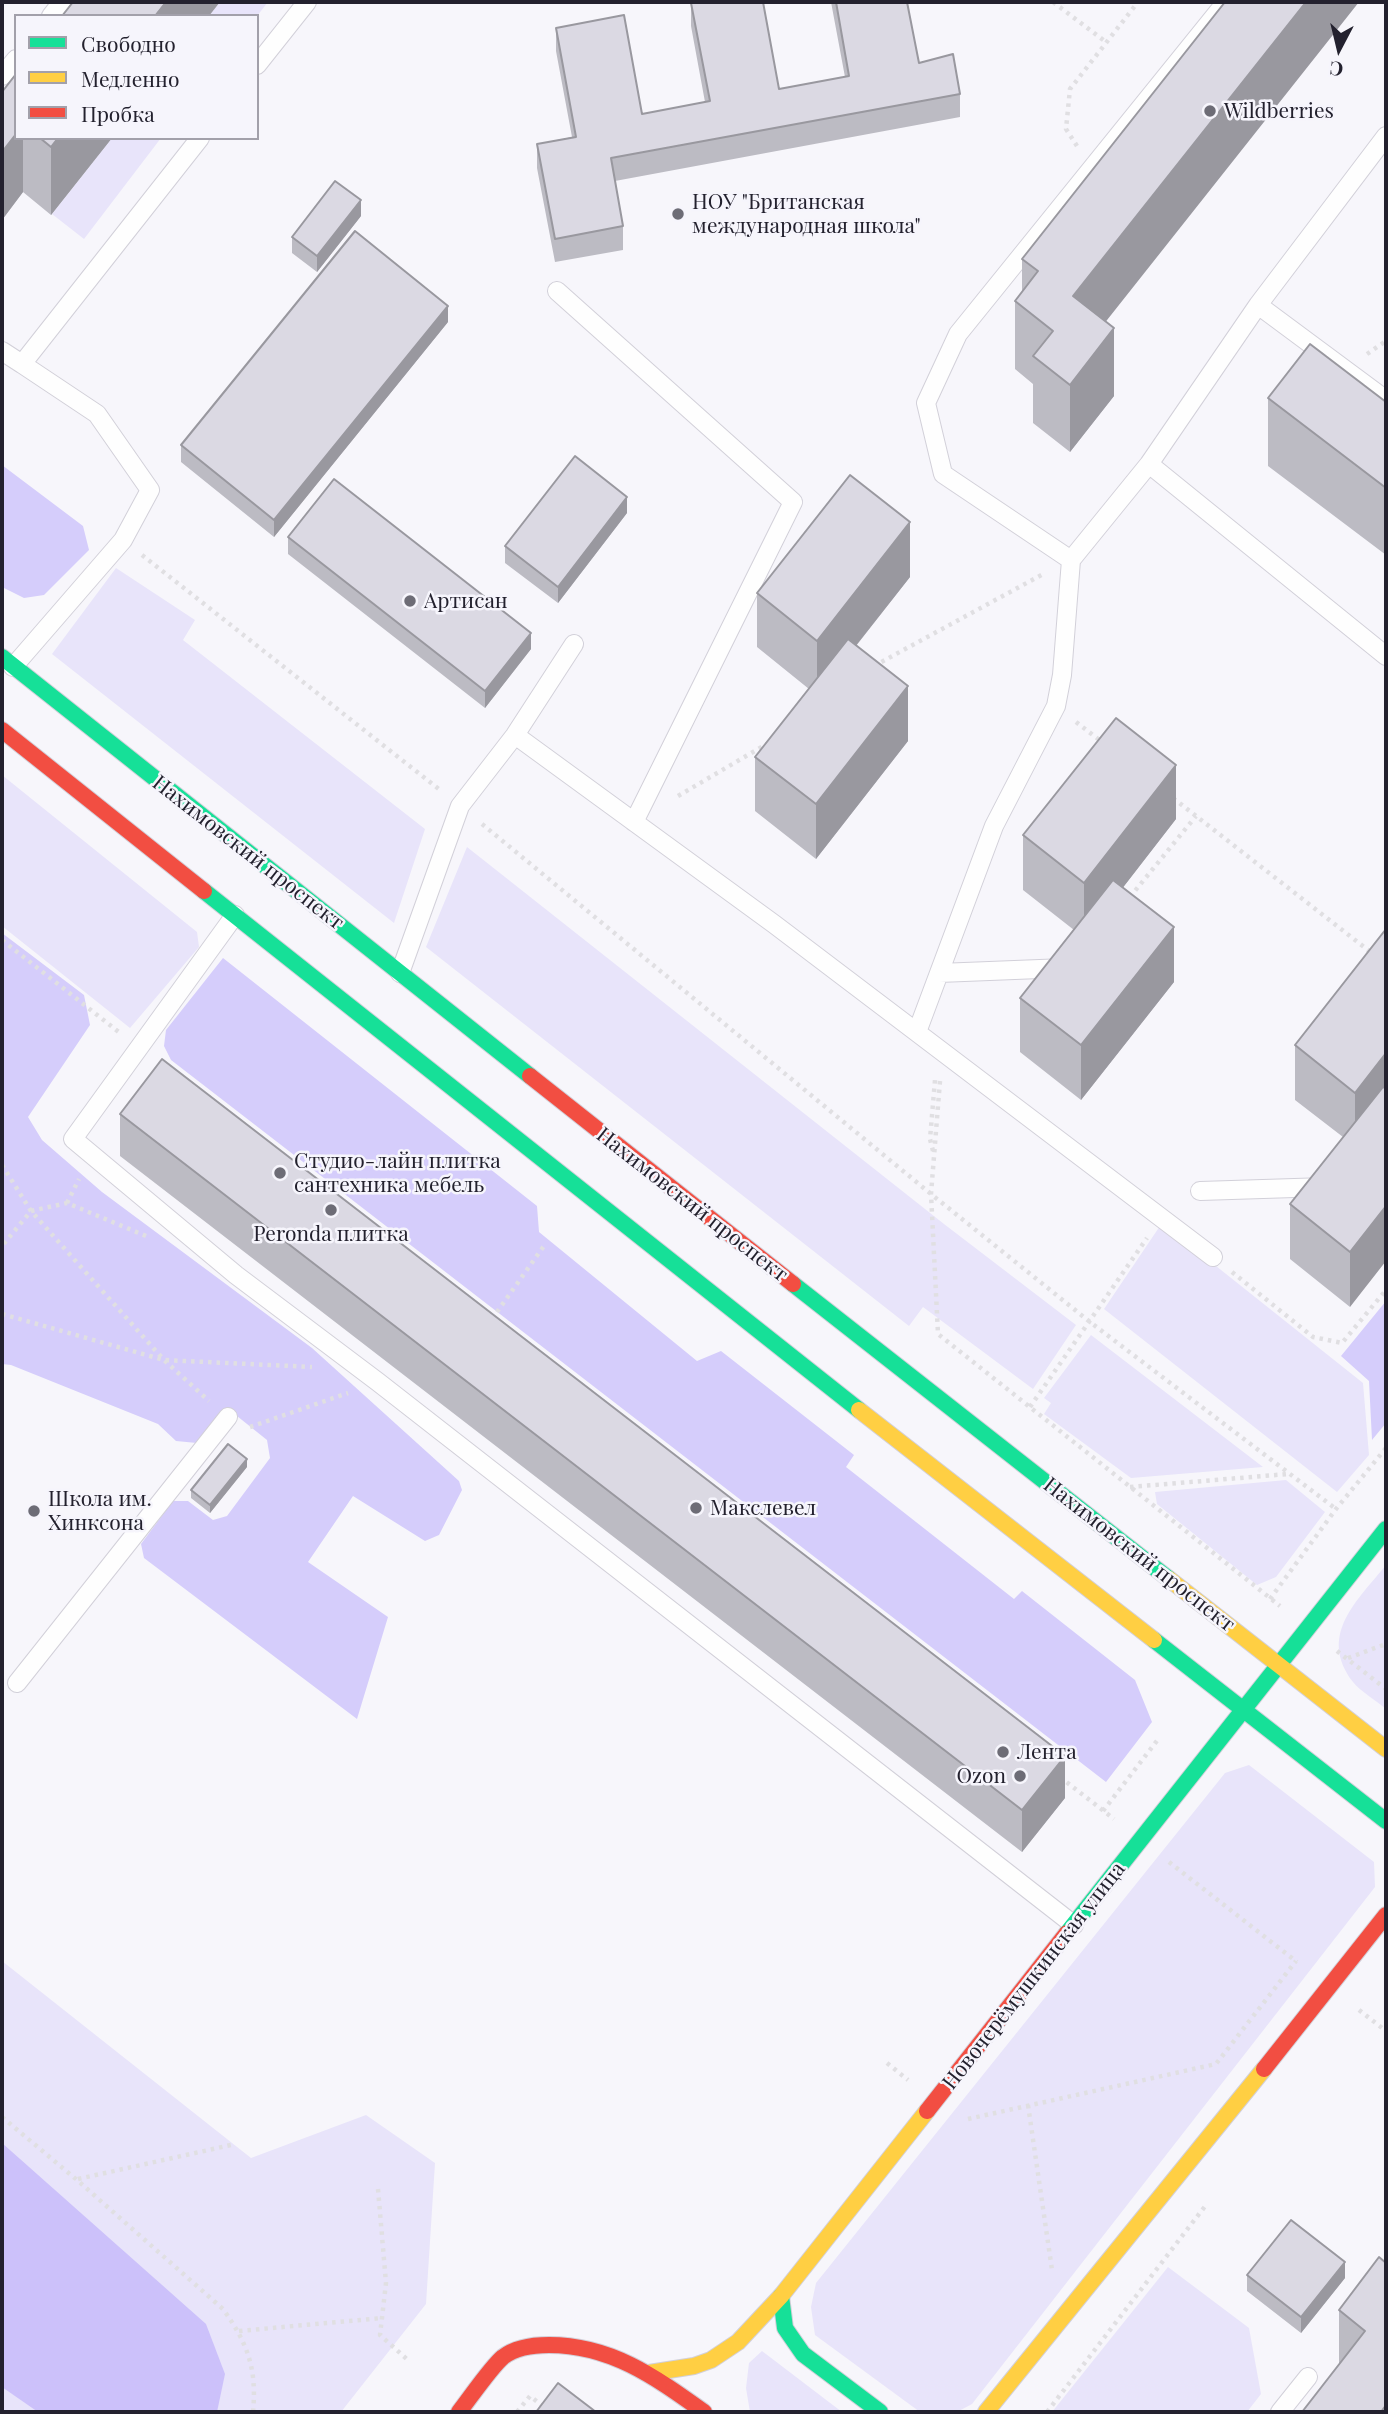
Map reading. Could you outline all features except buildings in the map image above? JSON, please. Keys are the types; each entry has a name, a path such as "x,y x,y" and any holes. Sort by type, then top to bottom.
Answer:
{"main road":[{"name":"Нахимовский проспект","path":"8,662 735,1239 1386,1749"},
{"path":"2,730 703,1287 1386,1821"},
{"name":"Новочерёмушкинская улица","path":"649,2373 681,2371 706,2364 726,2353 748,2334 781,2297 1386,1529"},
{"path":"986,2412 1330,1988 1386,1915"},
{"path":"781,2297 785,2328 803,2354 880,2412"},
{"name":"Новочерёмушкинская улица","path":"459,2412 503,2357 530,2345 564,2345 602,2352 649,2373 704,2412"}],"lane":[{"path":"259,62 307,2"},
{"path":"1070,560 943,474 926,403 958,334 1226,2"},
{"path":"2,76 14,61"},
{"path":"917,1032 995,826 1056,706 1062,675 1070,560 1149,464 1258,305 1386,136"},
{"path":"22,364 198,140"},
{"path":"556,291 793,502 634,822"},
{"path":"1258,305 1386,400"},
{"path":"2,351 97,414 150,490 123,540 8,662"},
{"path":"1149,464 1386,656"},
{"path":"400,973 460,806 515,735 574,644"},
{"path":"515,735 917,1032 1213,1256"},
{"path":"235,915 73,1139 236,1275 378,1382 1074,1926"},
{"path":"939,973 1073,967"},
{"path":"1200,1191 1333,1187"},
{"path":"17,1683 228,1418"},
{"path":"1280,2412 1308,2377"}],"path":[{"path":"1053,2 1106,42"},
{"path":"1066,129 1070,89 1138,2"},
{"path":"123,540 460,806 930,1194 1090,1322 1336,1509"},
{"path":"864,672 1070,560"},
{"path":"1056,706 1110,748"},
{"path":"634,822 771,741"},
{"path":"1164,791 1376,956"},
{"path":"1126,902 1196,816"},
{"path":"2,940 139,1047"},
{"path":"940,1050 930,1139 934,1154 930,1194 938,1334 1287,1611"},
{"path":"2,1165 31,1211 164,1360 228,1418"},
{"path":"2,1246 31,1211 67,1203"},
{"path":"1030,1407 1161,1217"},
{"path":"489,1323 547,1242"},
{"path":"1213,1256 1313,1337 1342,1343 1386,1290"},
{"path":"2,1314 164,1360 362,1370"},
{"path":"243,1429 378,1382"},
{"path":"1270,1599 1336,1509 1386,1448"},
{"path":"1129,1487 1289,1474"},
{"path":"1347,1658 1386,1644"},
{"path":"1337,1651 1386,1689"},
{"path":"1103,1811 1159,1738"},
{"path":"1059,1777 1120,1824"},
{"path":"1158,1854 1304,1967"},
{"path":"959,2121 1216,2064 1296,1961"},
{"path":"1357,2009 1386,2031"},
{"path":"887,2063 913,2084"},
{"path":"1028,2105 1053,2274"},
{"path":"2,2118 77,2180 223,2309 239,2331 253,2364 253,2412"},
{"path":"77,2180 231,2145"},
{"path":"378,2189 386,2283 380,2335 409,2361"},
{"path":"1046,2412 1212,2197"},
{"path":"239,2331 382,2318"},
{"path":"517,2412 530,2396 550,2412"}],"shaded area":[{"path":"220,2 268,2 259,14 211,14"},
{"path":"110,140 159,140 84,239 52,214"},
{"path":"2,465 83,526 89,550 44,595 24,598 2,587"},
{"path":"116,568 195,620 183,640 425,829 394,923 52,654"},
{"path":"2,775 197,932 199,947 130,1028 2,926"},
{"path":"467,847 1076,1325 1033,1389 923,1307 909,1326 426,947"},
{"path":"2,933 84,995 90,1025 28,1117 42,1140 102,1192 312,1348 459,1481 462,1490 439,1535 425,1541 353,1496 308,1562 388,1617 357,1719 144,1558 141,1544 173,1501 188,1501 213,1520 227,1516 270,1458 267,1440 237,1416 217,1418 197,1443 176,1441 158,1424 11,1365 2,1364"},
{"path":"223,958 537,1206 539,1232 697,1361 721,1351 854,1455 846,1467 1014,1599 1022,1591 1135,1680 1152,1722 1106,1782 171,1060 164,1046 166,1030"},
{"path":"1162,1223 1363,1383 1369,1455 1337,1492 1104,1309"},
{"path":"1386,1301 1386,1423 1372,1440 1369,1381 1341,1356"},
{"path":"1091,1335 1263,1467 1131,1478 1044,1414 1051,1403 1044,1398"},
{"path":"1286,1480 1325,1512 1276,1577 1257,1585 1157,1504 1155,1492"},
{"path":"1386,1565 1386,1709 1353,1682 1343,1665 1339,1649 1340,1634 1346,1619 1364,1591"},
{"path":"1249,1765 1374,1862 1375,1887 972,2404 957,2412 920,2412 815,2335 811,2307 816,2283 1225,1773"},
{"path":"2,1961 251,2158 366,2115 435,2163 426,2304 341,2412 2,2412"},
{"path":"2,2143 206,2324 225,2374 217,2412 38,2412 2,2387"},
{"path":"1168,2267 1249,2328 1261,2394 1247,2412 1052,2412"},
{"path":"762,2351 842,2412 750,2412 746,2388 749,2363"}],"traffic: fast":[{"path":"2,657 530,1076"},
{"path":"204,891 859,1410"},
{"path":"793,1284 1169,1579"},
{"path":"1067,1933 1386,1529"},
{"path":"1154,1640 1386,1821"},
{"path":"781,2296 785,2328 803,2354 880,2412"}],"traffic: slow":[{"path":"859,1410 1154,1640"},
{"path":"1169,1579 1386,1749"},
{"path":"986,2412 1264,2069"},
{"path":"649,2373 694,2366 711,2360 738,2342 781,2296 927,2111"}],"traffic: jam":[{"path":"2,730 204,891"},
{"path":"530,1076 793,1284"},
{"path":"1264,2069 1386,1915"},
{"path":"927,2111 1067,1933"},
{"path":"459,2412 503,2357 513,2351 537,2345 571,2346 612,2357 650,2375 704,2412"}],"place":[{"name":"Wildberries","path":"1210,111"},
{"name":"НОУ \"Британская международная школа\"","path":"678,214"},
{"name":"Артисан","path":"410,601"},
{"name":"Студио-лайн плитка сантехника мебель","path":"280,1173"},
{"name":"Peronda плитка","path":"331,1210"},
{"name":"Макслевел","path":"696,1508"},
{"name":"Школа им. Хинксона","path":"34,1511"},
{"name":"Лента","path":"1003,1752"},
{"name":"Ozon","path":"1020,1776"}]}
